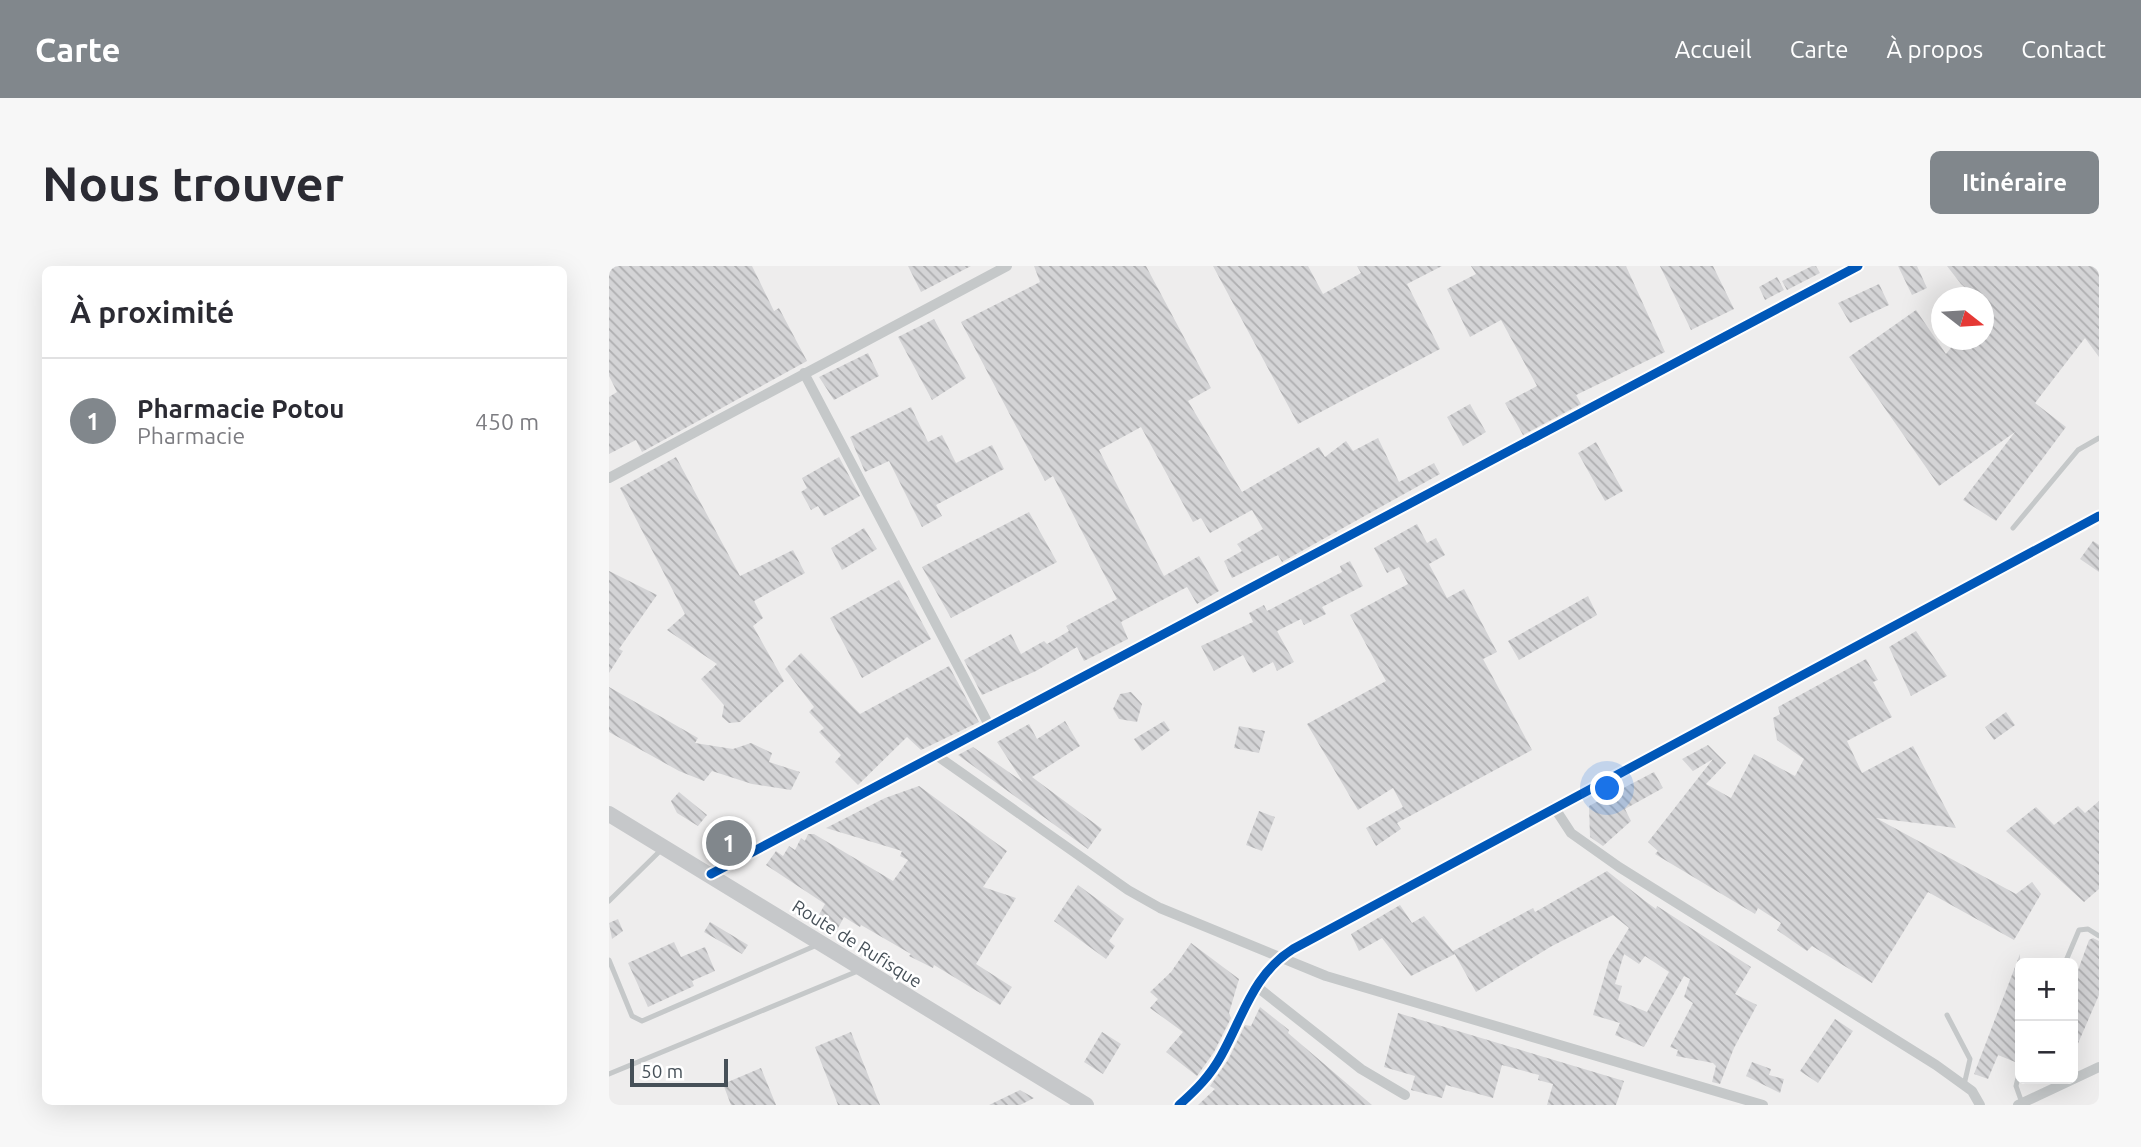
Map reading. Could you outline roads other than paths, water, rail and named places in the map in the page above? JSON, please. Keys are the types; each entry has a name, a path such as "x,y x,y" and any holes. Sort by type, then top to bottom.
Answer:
{"main road":[{"name":"Route de Rufisque","path":"609,814 1086,1105"}],"street":[{"path":"609,478 1007,266"},
{"path":"711,874 1858,266"},
{"path":"804,373 991,727"},
{"path":"1179,1105 1210,1073 1256,986 1278,958 2099,516"},
{"path":"936,755 1128,890 1160,908 1278,958 1326,976 1763,1105"},
{"path":"1555,807 1571,833 1619,867 1964,1085 1976,1095 1980,1105"},
{"path":"1256,986 1351,1062 1405,1095"},
{"path":"2020,1104 2099,1067"}],"lane":[{"path":"2013,528 2078,450 2099,438"},
{"path":"609,901 664,847"},
{"path":"2067,958 2079,930 2088,929 2099,936"},
{"path":"609,960 632,1016 642,1021 820,943"},
{"path":"609,1074 861,969"},
{"path":"1947,1015 1970,1059 1964,1085"},
{"path":"2016,1084 2020,1104"}],"place":[{"name":"Pharmacie Potou","path":"729,843"}]}
